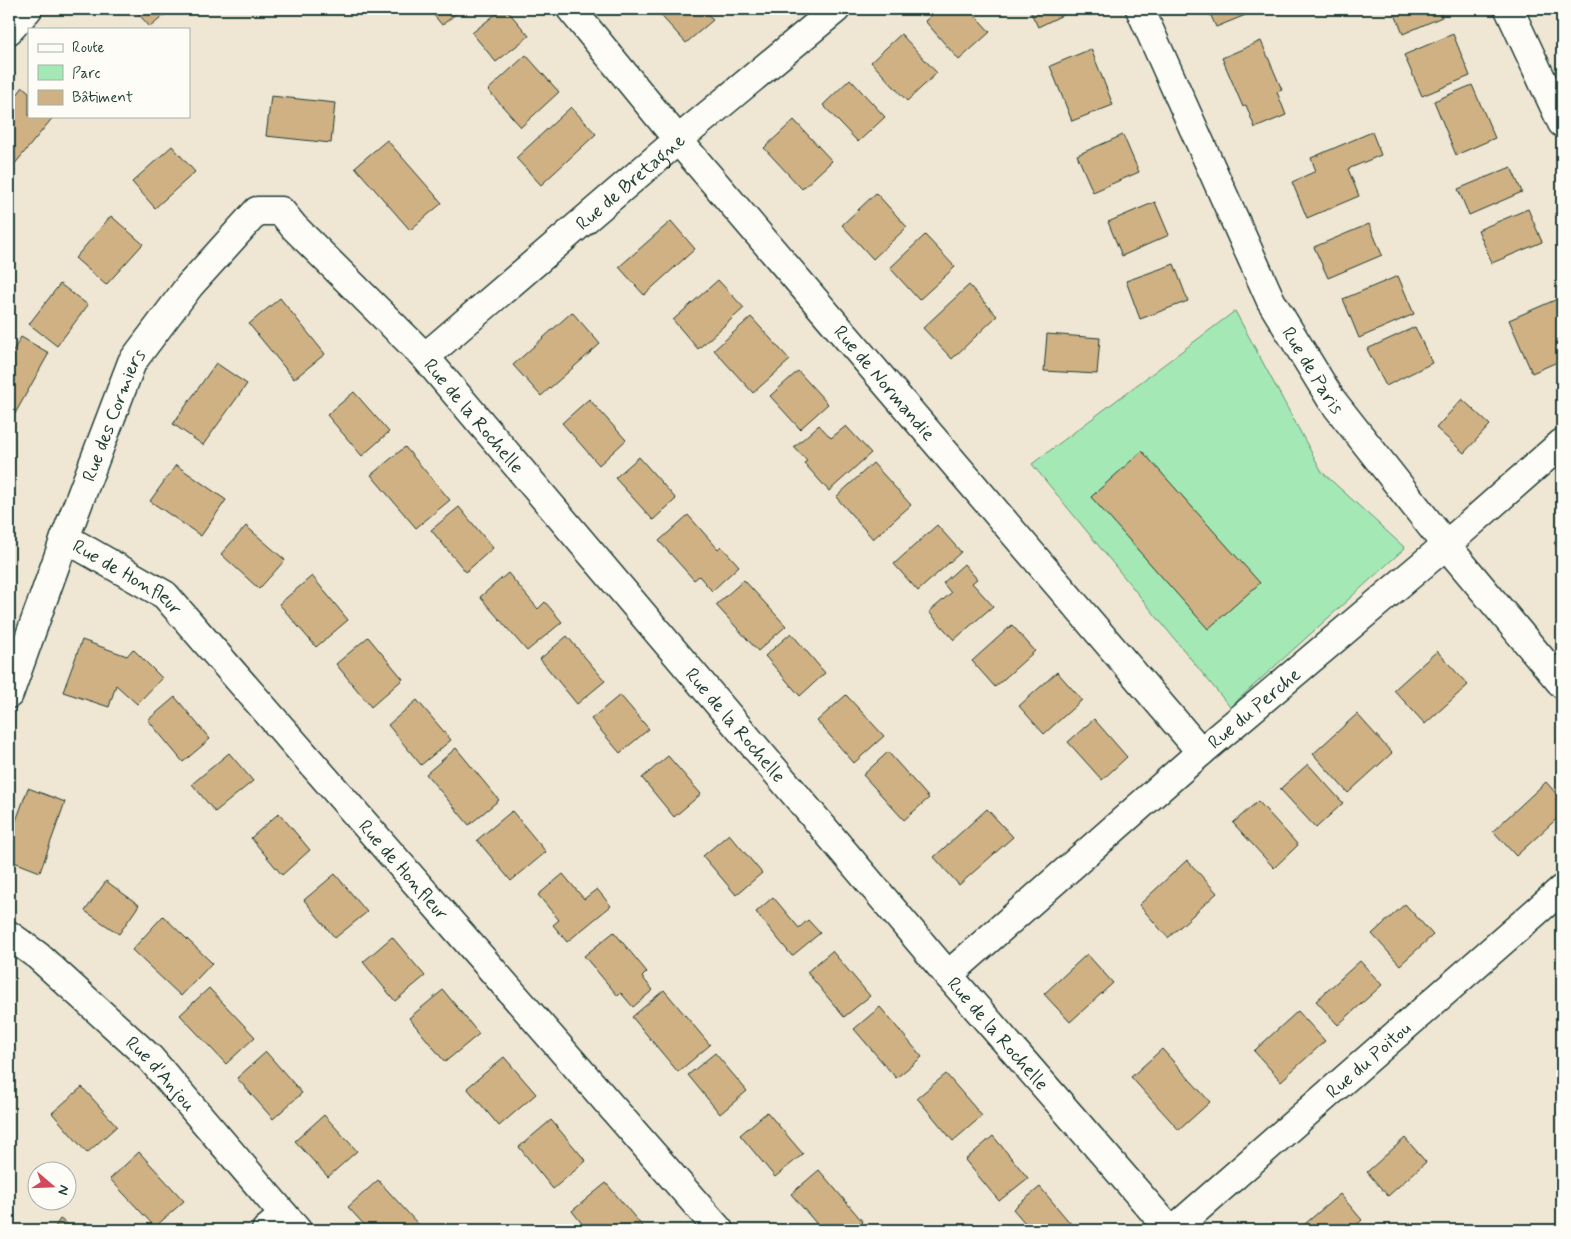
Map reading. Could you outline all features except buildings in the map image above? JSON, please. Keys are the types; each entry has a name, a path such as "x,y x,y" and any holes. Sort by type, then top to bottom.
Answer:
{"street":[{"path":"9,30 28,9"},
{"name":"Rue de Normandie","path":"571,9 678,140 1201,752"},
{"name":"Rue de Bretagne","path":"425,357 678,140 836,9"},
{"name":"Rue de Paris","path":"1140,9 1271,301 1331,399 1446,545 1562,684"},
{"path":"1509,9 1562,123"},
{"name":"Rue des Cormiers","path":"9,694 65,538 132,362 190,285 257,211 281,211 294,227"},
{"name":"Rue de la Rochelle","path":"294,227 425,357 948,976 1172,1230"},
{"name":"Rue du Perche","path":"948,976 1201,752 1446,545 1562,443"},
{"name":"Rue de Honfleur","path":"65,538 165,595 719,1230"},
{"name":"Rue du Poitou","path":"1172,1230 1562,889"},
{"name":"Rue d'Anjou","path":"9,935 38,956 150,1058 282,1225"}],"green space":[{"path":"1235,311 1322,472 1405,548 1230,707 1032,464"}]}
